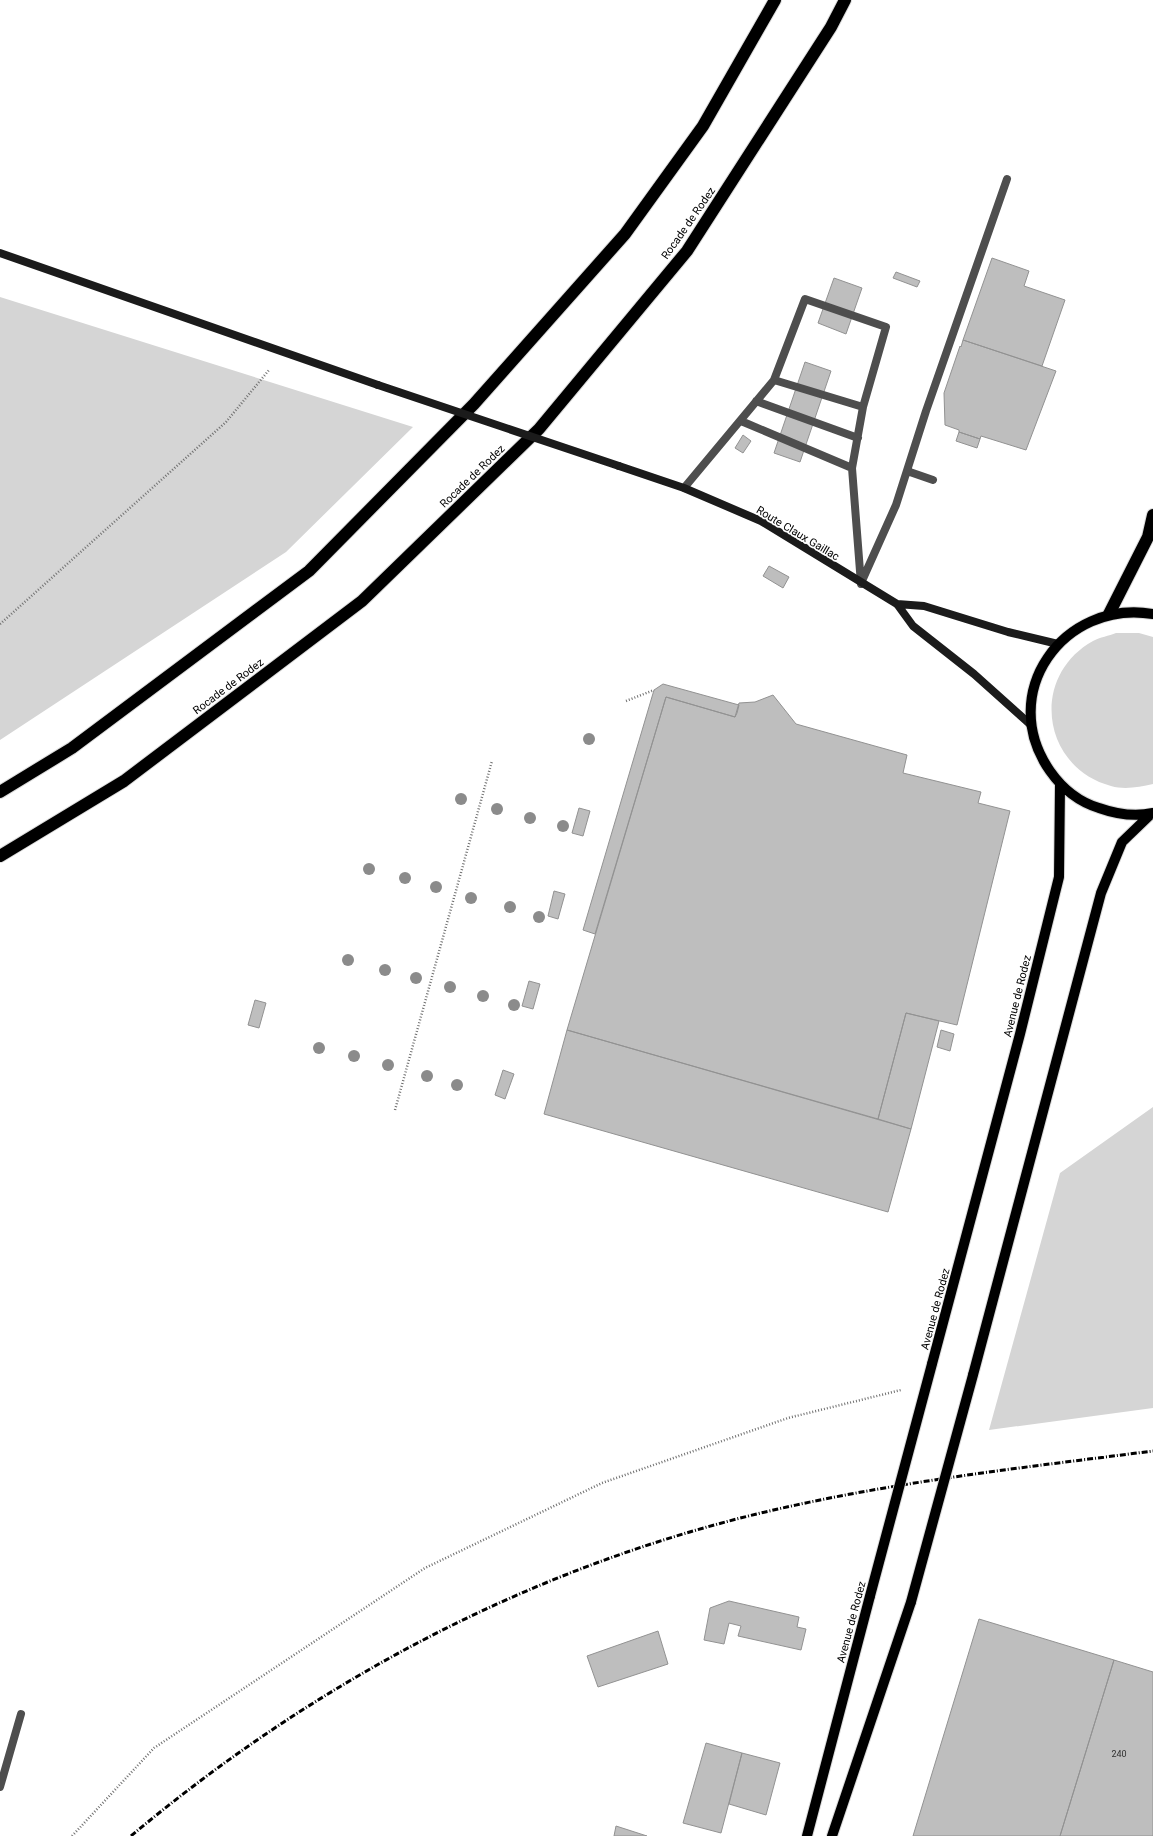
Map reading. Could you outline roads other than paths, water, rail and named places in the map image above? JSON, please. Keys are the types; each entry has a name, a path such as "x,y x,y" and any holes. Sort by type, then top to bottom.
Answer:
{"highway":[{"path":"0,792 72,748 309,570 474,404 625,234 703,126 775,0"},
{"name":"Rocade de Rodez","path":"0,856 124,781 362,602 539,429 687,251 831,28 845,0"},
{"path":"1109,614 1148,537 1153,515"}],"main road":[{"path":"1152,813 1118,814 1087,804 1060,785 1040,757 1031,725 1032,695 1041,668 1058,644 1081,625 1109,614 1136,611 1153,614"},
{"name":"Avenue de Rodez","path":"807,1836 1016,1049 1059,877 1060,785"},
{"path":"832,1836 911,1602 1062,1044 1101,893 1122,842 1152,813"}],"street":[{"name":"Route Claux Gaillac","path":"0,253 285,351 378,385 684,488 761,521 861,584 897,604 924,606 1008,632 1058,644"},
{"name":"Route Claux Gaillac","path":"897,604 913,626 974,674 1031,725"}],"lane":[{"path":"861,584 896,505 1007,179"},
{"path":"684,488 774,380 806,299 886,327 863,408 852,468 861,584"},
{"path":"774,380 863,408"},
{"path":"756,401 858,438"},
{"path":"740,422 852,468"},
{"path":"907,471 933,480"},
{"path":"0,1787 21,1714"}],"railway":[{"path":"131,1836 203,1779 277,1726 355,1678 435,1634 518,1595 602,1561 689,1532 778,1509 824,1499 871,1490 964,1476 1153,1451"}]}
